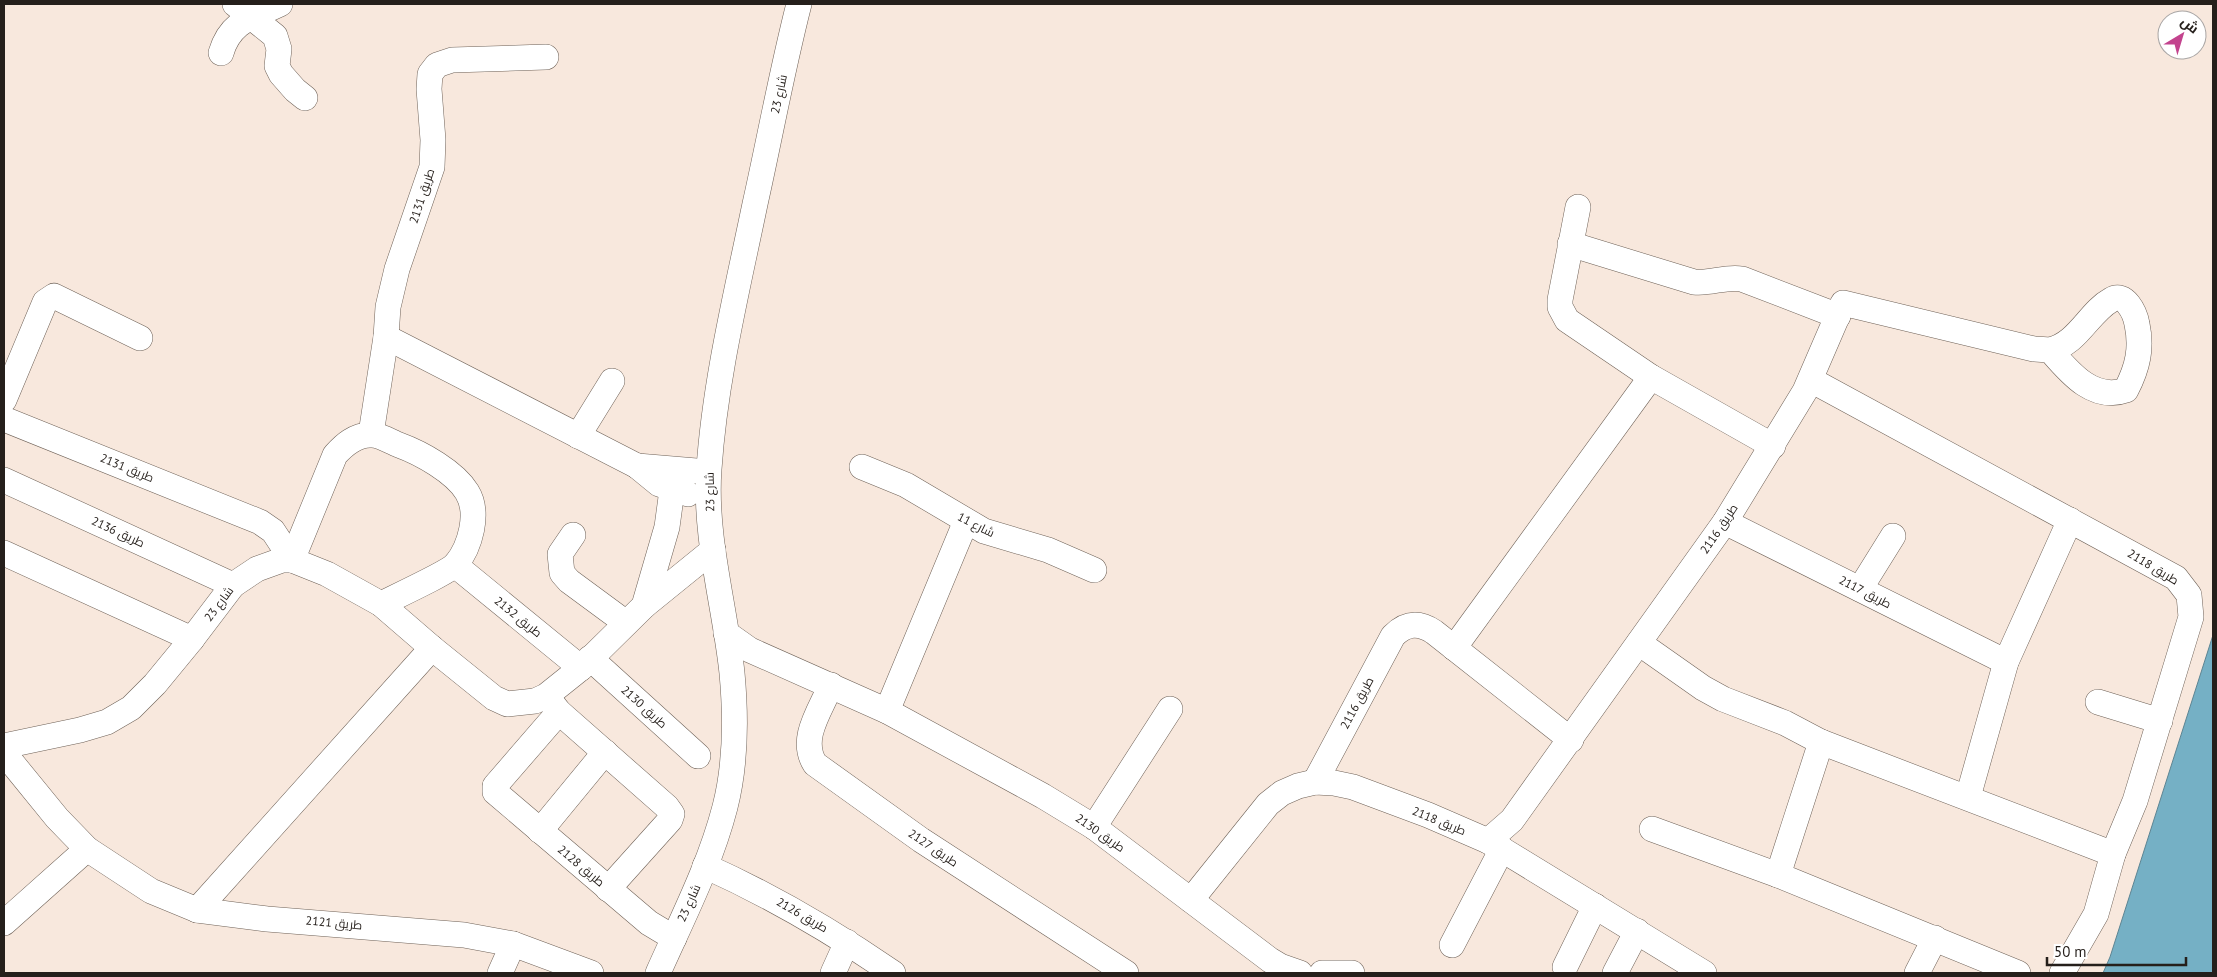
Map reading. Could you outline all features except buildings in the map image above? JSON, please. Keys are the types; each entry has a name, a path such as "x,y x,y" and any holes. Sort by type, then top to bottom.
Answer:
{"street":[{"path":"242,10 280,4"},
{"name":"شارع 23","path":"658,973 706,866 725,806 731,773 734,733 732,670 713,550 708,484 712,432 739,279 799,4"},
{"path":"221,53 225,40 242,10"},
{"path":"242,10 275,36 278,49 277,66 280,74 295,90 306,98"},
{"name":"طريق 2131","path":"372,434 386,337 388,307 397,269 432,167 433,140 429,89 430,74 437,65 452,60 546,57"},
{"path":"1578,207 1564,274 1560,307 1567,320 1651,377 1773,446"},
{"path":"1570,244 1694,282 1709,283 1729,278 1742,279 1840,309 2034,349 2050,350"},
{"path":"4,400 45,302 54,296 140,338"},
{"name":"طريق 2116","path":"1495,845 1725,522 1773,446 1811,380 1840,309"},
{"path":"386,337 637,466 708,484"},
{"path":"1454,648 1651,377"},
{"name":"طريق 2118","path":"1811,380 2176,578 2189,595 2191,617 2135,801 2114,854 2096,914 2062,973"},
{"path":"578,436 612,381"},
{"name":"طريق 2131","path":"4,419 260,522 272,531 292,560"},
{"path":"381,604 455,566 468,542 474,516 468,493 451,475 417,451 372,434 355,438 335,455 292,560 327,574 381,604 494,698 508,704 535,701 553,704 668,808 672,814 670,820 608,890"},
{"path":"637,466 647,476 672,490 696,496 708,484"},
{"name":"شارع 11","path":"862,467 906,485 984,531 1048,550 1094,570"},
{"name":"طريق 2136","path":"4,480 233,584"},
{"path":"644,606 667,527 672,490"},
{"path":"1968,797 2006,662 2070,520"},
{"path":"887,711 966,522"},
{"name":"طريق 2117","path":"1725,522 2006,662"},
{"path":"573,536 560,554 562,573 569,581 626,623"},
{"path":"1860,589 1893,536"},
{"path":"553,704 585,663 626,623 713,550"},
{"path":"4,553 192,639"},
{"name":"شارع 23","path":"4,746 80,730 107,722 131,708 155,684 233,584 271,563 292,560"},
{"name":"طريق 2132","path":"455,566 585,663"},
{"name":"طريق 2116","path":"1315,782 1393,636 1408,626 1417,624 1426,627 1454,648 1571,740"},
{"name":"طريق 2130","path":"726,633 750,650 887,711 1000,771 1094,826 1270,960 1280,966 1300,973"},
{"path":"1639,643 1703,688 1723,699 1785,723 1821,742 2114,854"},
{"path":"197,910 432,648"},
{"name":"طريق 2130","path":"732,670 754,664 777,662"},
{"name":"طريق 2130","path":"585,663 698,756"},
{"name":"طريق 2127","path":"831,686 808,743 809,755 815,764 920,840 1126,973"},
{"path":"2098,702 2160,721"},
{"name":"طريق 2128","path":"553,704 494,789 497,796 649,923 674,938"},
{"path":"1094,826 1170,709"},
{"path":"1778,875 1821,742"},
{"path":"540,831 605,752"},
{"name":"طريق 2121","path":"4,753 57,818 86,849 151,891 197,910 268,919 464,935 513,944 591,973"},
{"name":"طريق 2118","path":"1192,900 1268,804 1282,793 1298,786 1315,782 1334,782 1354,787 1457,827 1495,845 1704,973"},
{"path":"1652,829 1778,875 2018,973"},
{"path":"1452,945 1495,845"},
{"path":"4,923 86,849"},
{"name":"طريق 2126","path":"706,866 778,900 847,942 893,973"},
{"path":"1565,967 1595,906"},
{"path":"1615,973 1637,931"},
{"path":"1917,973 1935,938"},
{"path":"833,973 847,942"},
{"path":"500,973 513,944"},
{"path":"1322,973 1352,973"}],"water":[{"path":"2213,635 2213,973 2103,973 2110,957"}]}
